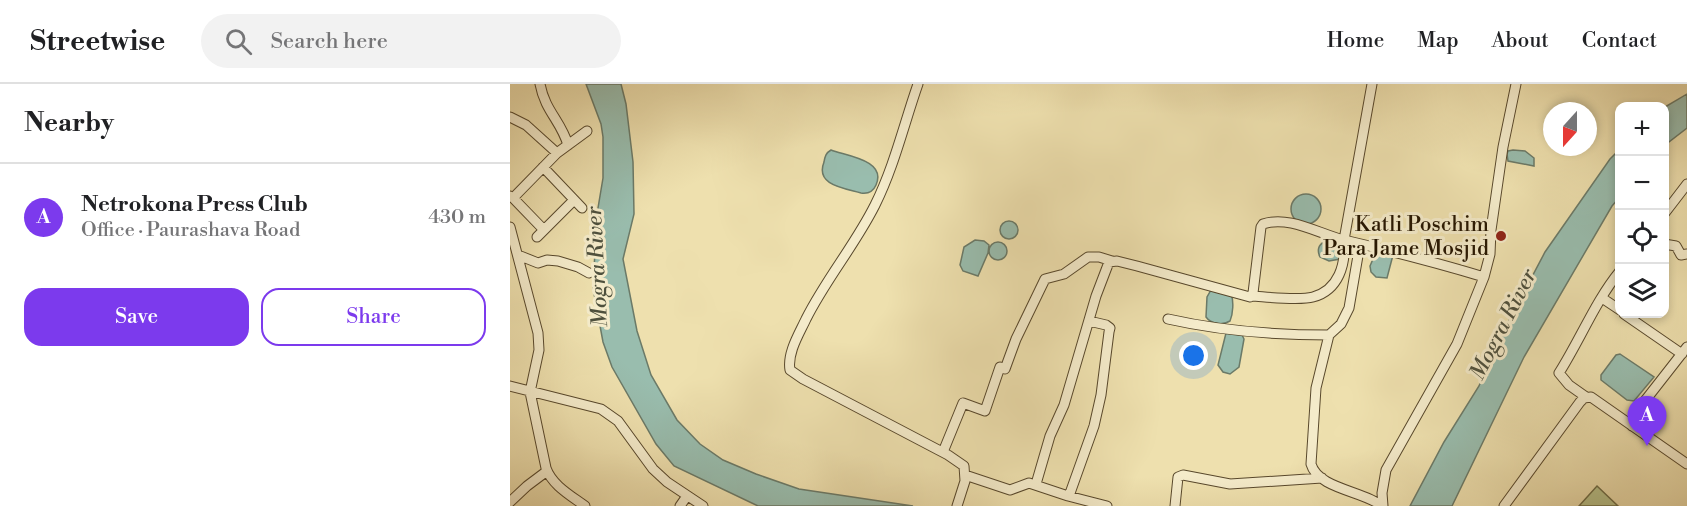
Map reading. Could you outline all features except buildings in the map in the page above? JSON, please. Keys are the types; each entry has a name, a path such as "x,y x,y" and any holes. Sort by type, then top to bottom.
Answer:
{"street":[{"path":"540,84 542,98 566,137 568,145"},
{"path":"918,84 889,173 874,206 818,297 797,338 788,362 790,370 803,379 943,452 964,466 965,475 958,505"},
{"path":"943,452 963,403 985,411 1000,367 1005,369 1016,339 1045,279 1064,274 1088,257 1117,261 1247,297 1312,297 1326,291 1339,276 1345,262 1344,240 1372,84"},
{"path":"1383,506 1382,493 1386,470 1457,344 1484,277 1490,254 1491,230 1503,147 1516,84"},
{"path":"510,117 526,124 557,153"},
{"path":"544,230 511,197 557,153 587,131"},
{"path":"543,167 582,208"},
{"path":"1668,210 1687,184"},
{"path":"537,237 574,200"},
{"path":"1252,296 1260,232 1264,223 1292,224 1484,277"},
{"path":"510,227 539,339 530,392 547,471 556,484 585,506"},
{"path":"1360,244 1349,308 1341,324 1329,335 1317,388 1311,464 1314,471 1335,486 1370,498 1383,506"},
{"path":"1669,245 1676,246 1681,255 1687,254"},
{"path":"518,255 538,263 547,260 558,261 589,273"},
{"path":"1036,484 1050,436 1064,405 1107,263 1112,261"},
{"path":"1615,277 1559,373 1569,385 1586,397 1591,397 1687,464"},
{"path":"1602,298 1615,307"},
{"path":"1631,318 1684,350 1644,402 1632,426"},
{"path":"1168,319 1204,327 1251,333 1329,335"},
{"path":"1070,496 1094,426 1101,395 1110,328 1089,321"},
{"path":"510,386 601,409 618,422 653,469 667,482 703,506"},
{"path":"1504,506 1586,397"},
{"path":"510,502 547,471"},
{"path":"965,475 1010,490 1025,483 1036,484 1107,506"},
{"path":"1175,506 1178,477 1183,475 1230,484 1322,478"},
{"path":"680,506 687,496"}],"green space":[{"path":"1597,486 1618,506 1579,506"}],"water":[{"name":"Mogra River","path":"586,84 621,84 626,104 633,162 634,214 623,259 637,331 651,375 677,420 700,444 723,460 756,474 799,489 913,506 758,506 674,466 656,444 612,367 603,342 593,288 597,214 603,178 603,137 601,124"},
{"path":"1687,94 1687,128 1669,142 1669,105"},
{"path":"831,150 864,160 871,165 878,177 873,189 868,193 861,193 827,181 822,170 825,156"},
{"path":"1508,151 1525,151 1534,158 1534,166 1508,161"},
{"path":"1615,154 1615,203 1524,357 1452,506 1410,506 1444,442 1479,386 1494,349 1545,252"},
{"path":"1306,194 1317,198 1321,209 1317,220 1306,224 1295,220 1291,209 1295,198"},
{"path":"1005,221 1013,221 1018,226 1016,237 1005,239 1000,234 1000,226"},
{"path":"975,240 984,241 989,245 978,276 963,271 960,265 964,247"},
{"path":"998,242 1004,245 1007,251 1004,257 998,260 992,257 989,251 992,245"},
{"path":"1324,242 1340,244 1340,259 1329,261 1320,257 1319,248"},
{"path":"1376,252 1393,255 1387,278 1376,277 1371,272 1370,266"},
{"path":"1211,290 1231,294 1233,308 1230,321 1217,324 1206,317 1207,297"},
{"path":"1226,333 1242,335 1244,339 1239,367 1230,374 1223,372 1218,365"},
{"path":"1620,354 1654,377 1634,401 1627,400 1601,380 1601,375 1616,355"}],"place":[{"name":"Katli Poschim Para Jame Mosjid","path":"1501,236"},
{"name":"Netrokona Press Club","path":"1647,446"}]}
